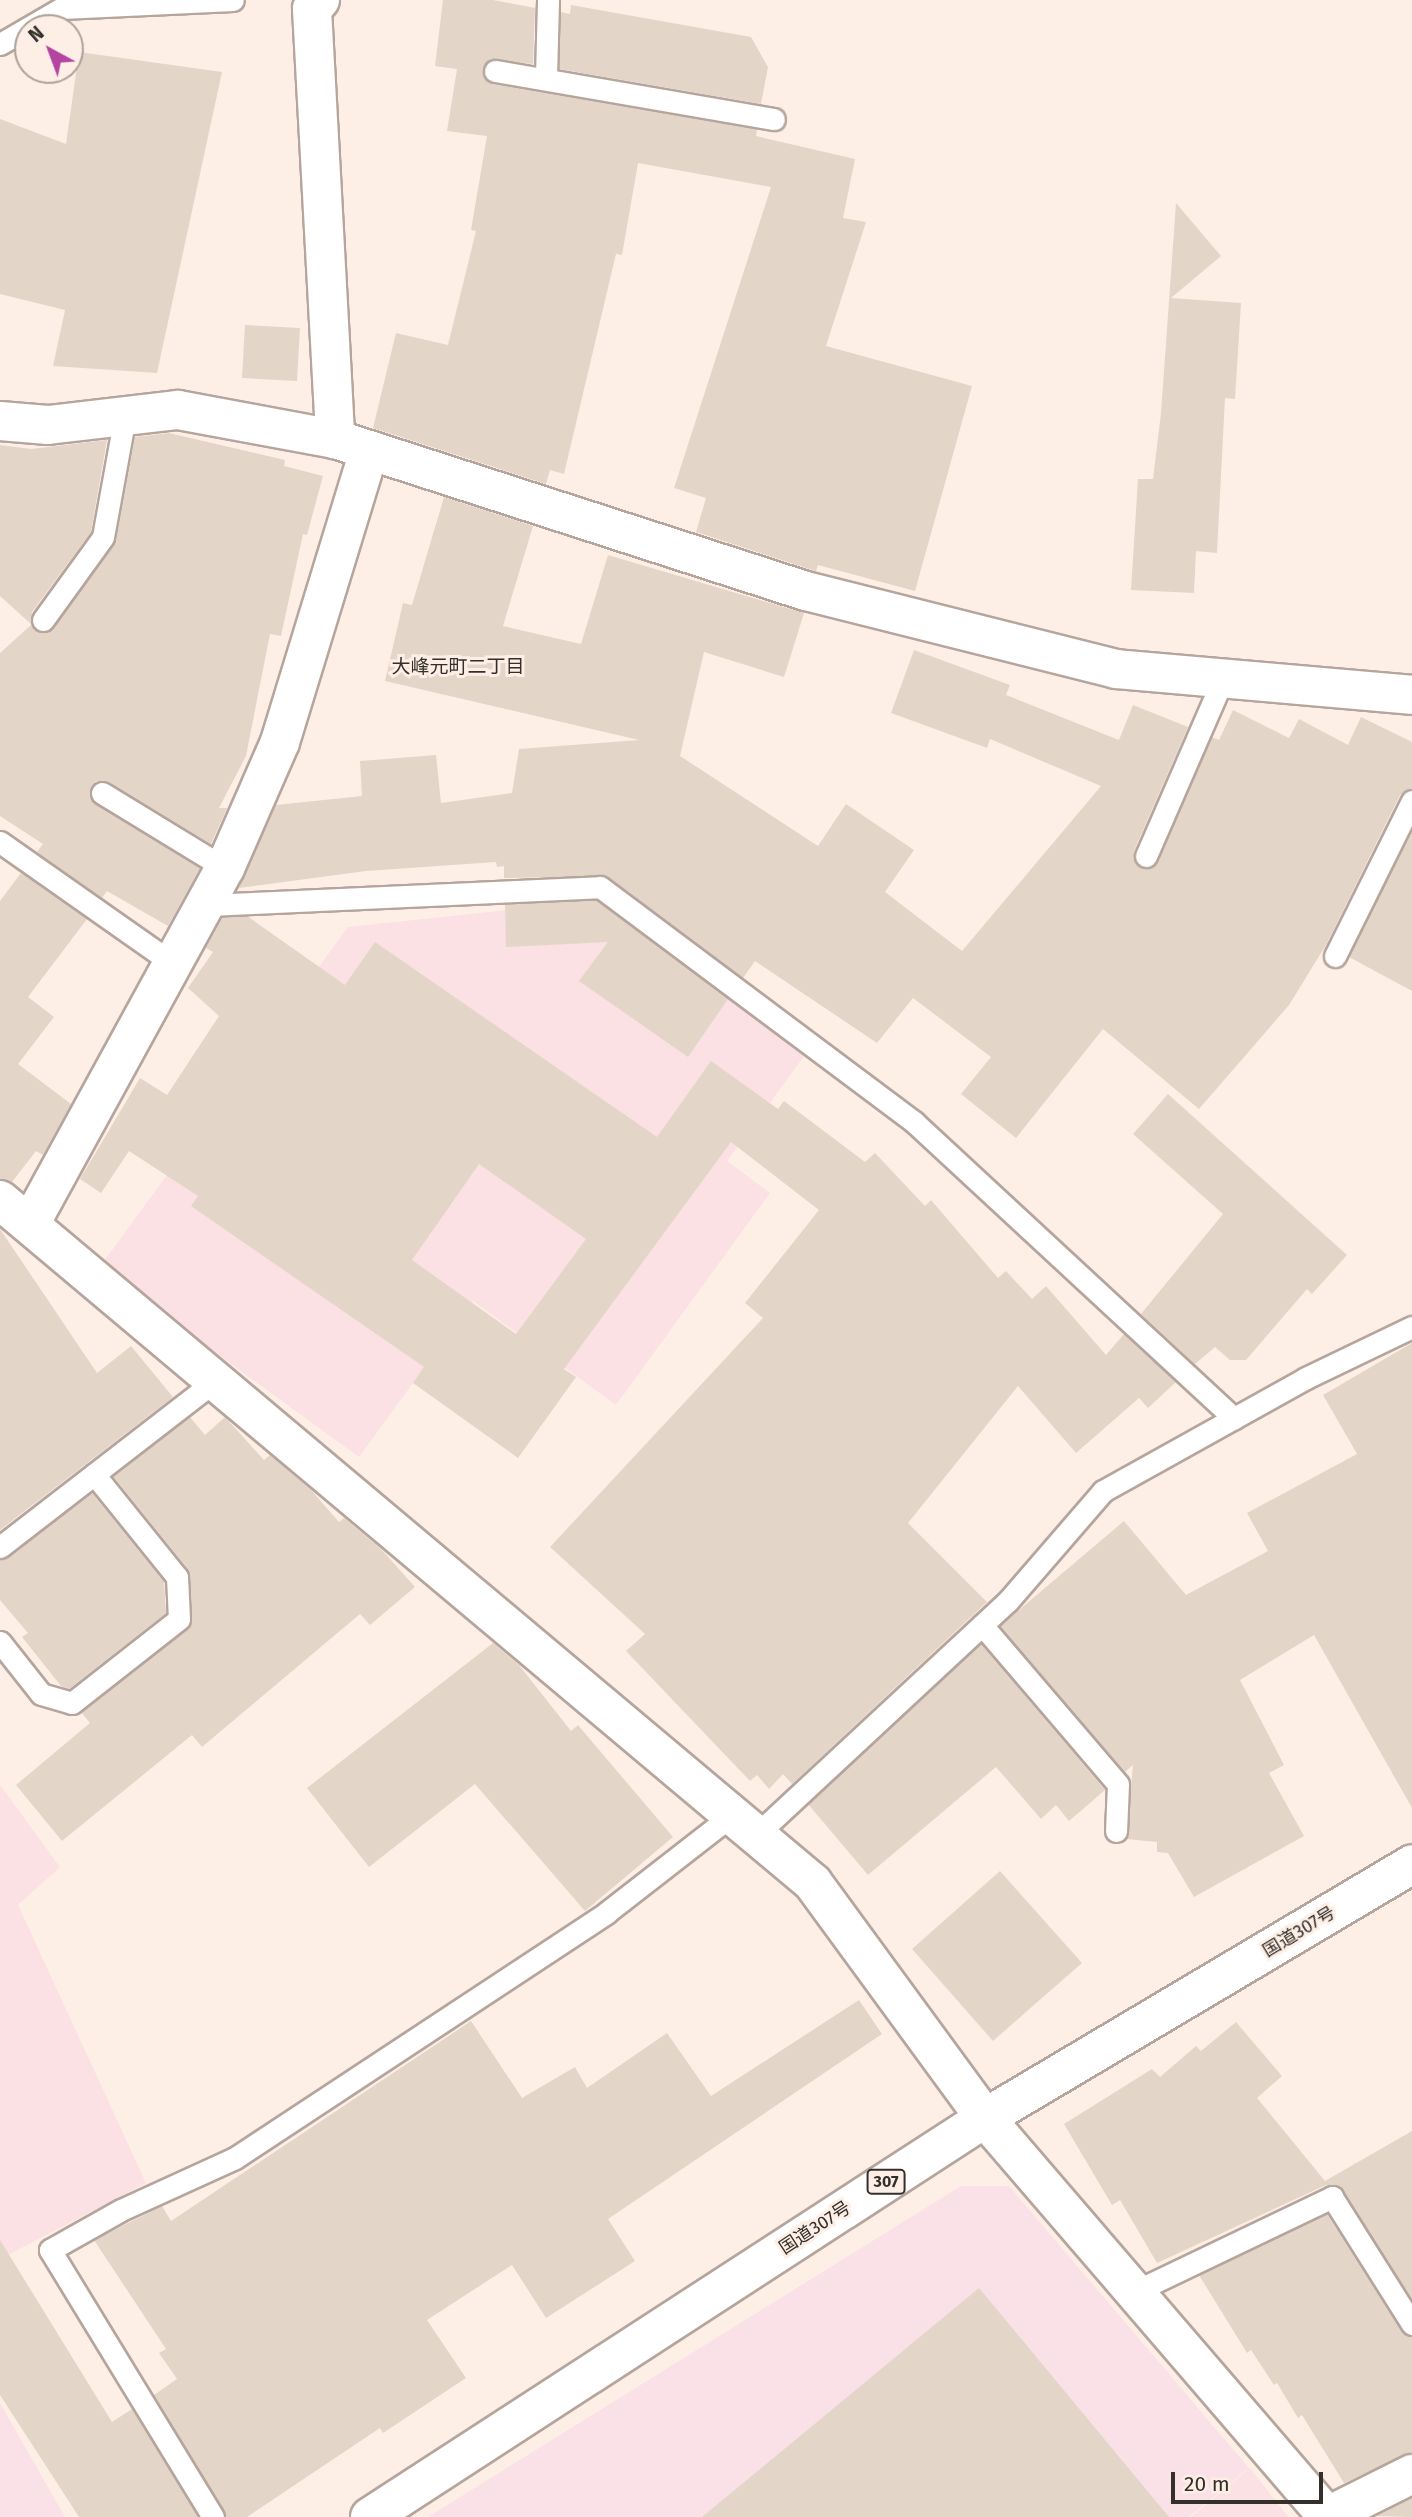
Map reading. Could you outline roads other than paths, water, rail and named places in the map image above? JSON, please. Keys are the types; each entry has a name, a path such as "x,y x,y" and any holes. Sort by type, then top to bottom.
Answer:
{"main road":[{"path":"30,1224 171,962 208,905 280,742 352,444 312,9 320,0"},
{"path":"0,421 48,425 178,410 352,444 806,591 1116,669 1412,695"},
{"path":"0,1200 813,1883 985,2118 1328,2517 1412,2474"},
{"name":"国道307号","path":"370,2517 985,2118 1412,1864"}],"lane":[{"path":"0,44 62,8 233,0"},
{"path":"546,77 548,0"},
{"path":"495,71 546,77 774,119"},
{"path":"43,620 103,537 125,416"},
{"path":"1146,856 1223,679"},
{"path":"102,793 225,868"},
{"path":"1335,956 1412,801"},
{"path":"0,842 171,962"},
{"path":"208,905 600,887 914,1122 1234,1418"},
{"path":"213,2517 50,2250 121,2210 235,2158 744,1825 982,1625 1103,1491 1234,1418 1412,1327"},
{"path":"0,1547 215,1381"},
{"path":"0,1642 41,1694 72,1703 179,1619 177,1577 94,1474"},
{"path":"982,1625 1118,1784 1115,1831"},
{"path":"1134,2292 1332,2197 1412,2324"}],"district":[{"name":"大峰元町二丁目","path":"458,667"}]}
